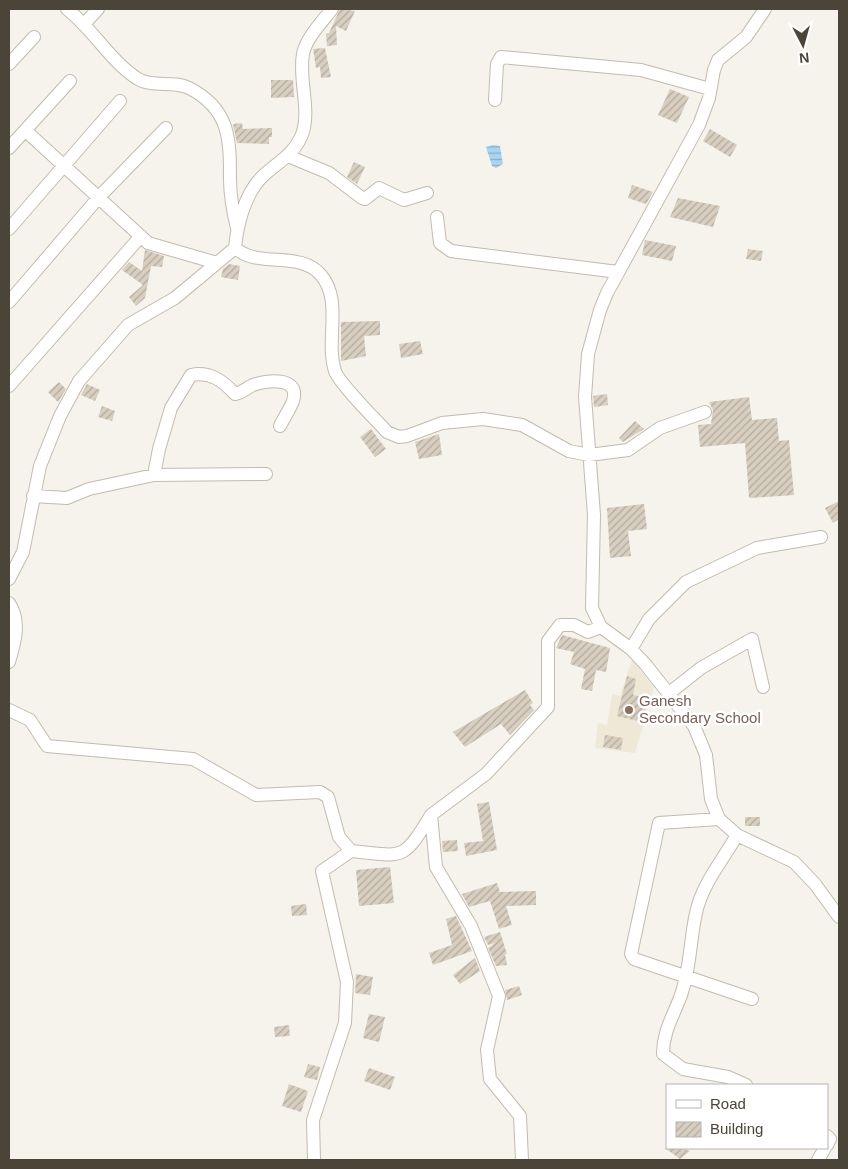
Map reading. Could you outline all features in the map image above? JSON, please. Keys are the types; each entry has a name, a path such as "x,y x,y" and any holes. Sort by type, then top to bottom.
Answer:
{"street":[{"path":"68,9 133,75 147,83 173,83 188,88 202,96 217,110 230,142 230,194 237,228"},
{"path":"84,24 98,9"},
{"path":"9,579 23,552 40,466 60,416 79,381 128,326 175,298 235,248 237,228 249,197 261,177 288,156 301,138 305,127 303,54 332,9"},
{"path":"765,9 746,37 718,60 705,112 699,125 618,272 600,310 588,354 584,397 594,515 592,598 595,618 601,627 631,650 687,717 700,740 710,773 711,799 719,819 737,835 794,862 815,884 839,918"},
{"path":"9,64 34,37"},
{"path":"495,100 496,64 501,57 641,70 710,89"},
{"path":"9,146 26,131 70,81"},
{"path":"9,229 120,101"},
{"path":"9,302 99,197 166,128"},
{"path":"26,131 148,243 218,264"},
{"path":"288,156 329,173 365,199 379,188 404,200 427,193"},
{"path":"437,217 440,243 450,251 618,272"},
{"path":"9,386 141,236"},
{"path":"235,248 244,256 304,264 321,275 331,291 330,340 335,374 387,432 398,437 407,436 442,423 483,419 522,425 569,451 589,455 628,450 660,428 705,412"},
{"path":"154,475 159,449 171,408 191,375 201,373 222,379 235,394 251,386 272,380 287,382 292,387 294,399 280,426"},
{"path":"33,496 67,498 89,489 154,475 266,474"},
{"path":"631,650 649,619 686,582 756,548 821,537"},
{"path":"9,603 16,615 17,623 9,662"},
{"path":"314,1160 314,1120 345,1023 346,982 322,872 351,851 397,855 407,851 431,815 486,774 548,708 548,641 560,626 574,625 588,632 601,627"},
{"path":"668,694 701,668 752,639 763,687"},
{"path":"9,710 30,720 47,746 193,759 256,795 320,792 328,797 339,837 351,851"},
{"path":"431,815 436,867 471,926 499,996 488,1050 490,1079 520,1116 522,1160"},
{"path":"719,819 659,823 631,946 631,954 634,959 752,999"},
{"path":"737,835 706,886 696,912 691,958 686,978 663,1038 663,1054 683,1068 728,1077 744,1084"},
{"path":"818,1160 824,1149"}],"shaded area":[{"name":"Ganesh Secondary School","path":"632,660 654,687 635,753 595,748 598,723 607,725 612,694 620,696"}],"water":[{"path":"500,146 503,164 496,168 492,166 486,147"}],"building":[{"path":"340,9 355,11 346,31 336,26 337,45 327,46 326,34 329,33"},
{"path":"325,48 331,77 321,78 320,67 316,68 313,49"},
{"path":"271,80 293,80 294,97 271,98"},
{"path":"670,89 689,97 677,123 658,115"},
{"path":"242,123 243,129 272,128 272,137 269,137 269,144 237,143 233,124"},
{"path":"710,129 737,145 730,157 703,141"},
{"path":"354,162 365,167 357,184 347,177"},
{"path":"632,185 653,192 646,204 628,198"},
{"path":"678,198 720,206 713,227 670,217"},
{"path":"645,240 676,246 672,261 642,255"},
{"path":"748,249 763,251 761,261 746,259"},
{"path":"145,250 164,256 162,267 151,266 145,298 136,306 129,297 143,285 122,270 129,262 142,271"},
{"path":"229,264 240,266 238,280 221,277 223,269"},
{"path":"380,321 380,335 364,336 366,356 341,361 341,322"},
{"path":"420,341 423,354 401,358 399,344"},
{"path":"59,382 66,389 58,402 48,392"},
{"path":"87,384 100,390 95,401 81,395"},
{"path":"607,394 608,405 594,407 593,396"},
{"path":"749,397 752,420 777,418 779,441 789,440 794,495 749,498 745,443 700,447 698,425 711,424 713,410 709,402"},
{"path":"102,406 115,411 112,421 98,417"},
{"path":"635,421 644,429 623,442 619,438"},
{"path":"371,429 386,449 375,457 360,437"},
{"path":"439,434 442,455 419,459 415,442"},
{"path":"839,501 839,519 833,523 825,508"},
{"path":"644,504 647,529 628,531 631,556 610,558 607,508"},
{"path":"562,635 610,648 606,672 596,670 592,691 581,689 585,669 570,664 574,652 556,648"},
{"path":"627,676 636,679 633,695 648,698 642,722 617,716"},
{"path":"525,690 533,703 530,705 534,710 510,735 501,724 465,747 453,732"},
{"path":"605,735 623,738 621,750 603,747"},
{"path":"489,802 497,850 466,856 464,843 483,841 477,804"},
{"path":"745,817 760,817 760,826 745,826"},
{"path":"457,840 458,851 443,852 442,841"},
{"path":"390,867 394,903 359,906 356,870"},
{"path":"497,883 500,892 536,891 536,905 506,906 512,925 499,929 490,901 469,907 462,894"},
{"path":"306,904 307,915 292,916 291,906"},
{"path":"456,916 472,951 433,965 429,953 452,945 446,919"},
{"path":"500,932 507,954 505,954 507,965 496,966 488,948 495,943 488,945 484,937"},
{"path":"475,958 480,971 460,984 453,975"},
{"path":"356,974 373,977 370,995 355,993"},
{"path":"519,986 522,995 507,1000 505,990"},
{"path":"369,1014 385,1017 379,1042 363,1038"},
{"path":"289,1025 290,1036 275,1037 274,1027"},
{"path":"308,1064 320,1067 317,1080 304,1077"},
{"path":"369,1068 395,1077 390,1090 364,1081"},
{"path":"289,1084 308,1091 301,1112 282,1106"},
{"path":"666,1149 685,1149 690,1151 680,1159"}],"place":[{"name":"Ganesh Secondary School","path":"629,710"}]}
